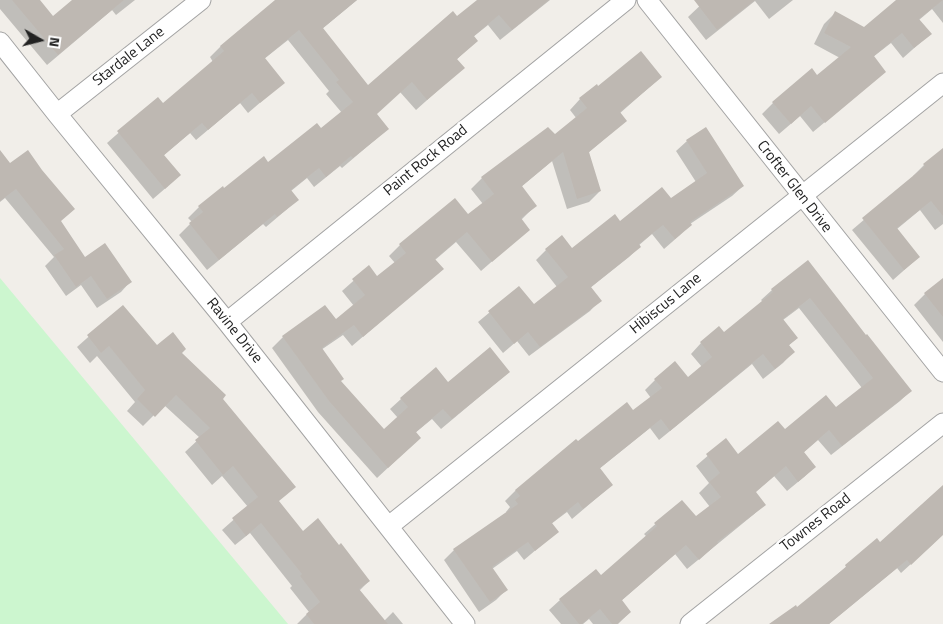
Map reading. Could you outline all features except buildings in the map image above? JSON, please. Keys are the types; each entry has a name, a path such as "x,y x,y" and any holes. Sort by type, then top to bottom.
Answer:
{"street":[{"name":"Stardale Lane","path":"57,114 201,0"},
{"name":"Paint Rock Road","path":"227,322 626,0"},
{"name":"Crofter Glen Drive","path":"647,0 801,196 943,372"},
{"name":"Ravine Drive","path":"0,42 227,322 465,624"},
{"name":"Hibiscus Lane","path":"389,526 943,83"},
{"name":"Townes Road","path":"690,624 943,423"}],"green space":[{"path":"0,278 288,624 0,624"}]}
